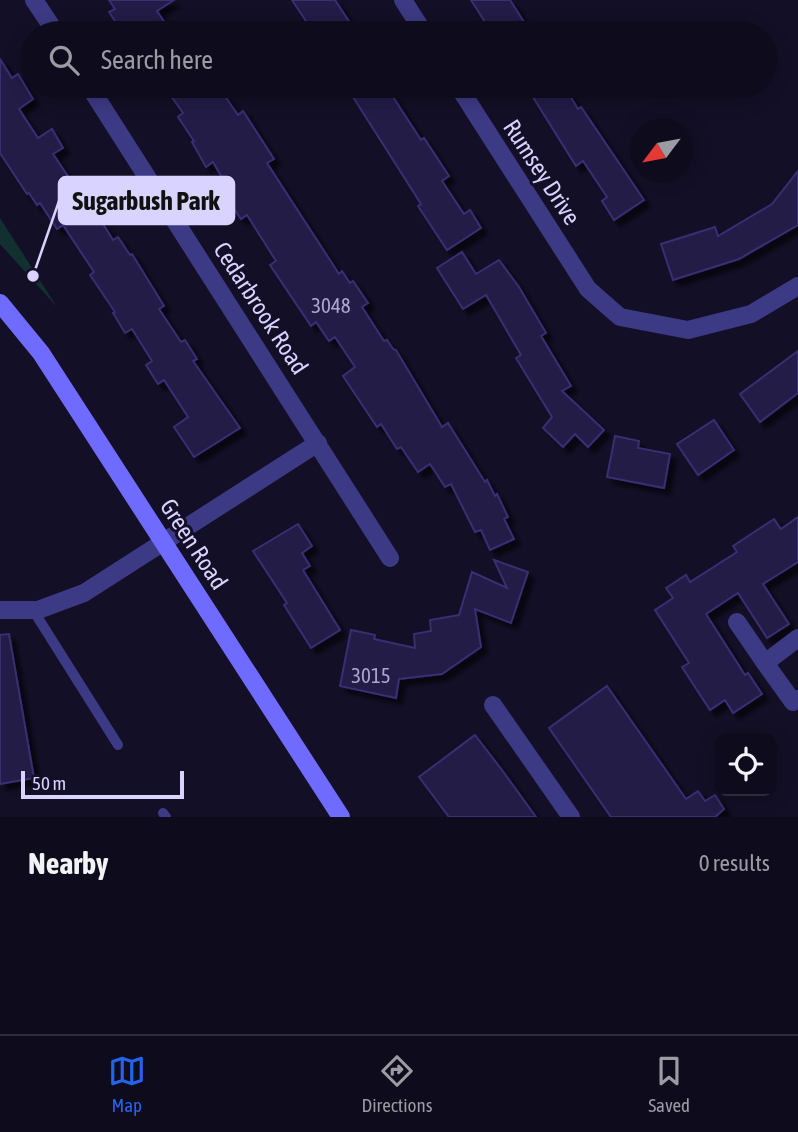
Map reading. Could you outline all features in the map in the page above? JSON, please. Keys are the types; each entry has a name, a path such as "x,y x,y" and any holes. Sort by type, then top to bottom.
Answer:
{"street":[{"path":"34,0 48,21"},
{"path":"403,0 416,21"},
{"name":"Cedarbrook Road","path":"97,98 390,558"},
{"name":"Rumsey Drive","path":"466,98 588,289 620,317 688,330 751,314 798,286"},
{"name":"Green Road","path":"0,303 41,353 341,817"},
{"path":"0,610 38,610 84,593 318,443"},
{"path":"737,622 793,702 798,699"},
{"path":"765,663 798,638"},
{"path":"493,705 571,817"}],"lane":[{"path":"33,610 118,745"}],"green space":[{"path":"0,218 57,307 0,244"}],"building":[{"path":"109,0 174,0 157,11 164,21 115,21 109,12 115,9"},
{"path":"292,0 335,0 349,21 306,21"},
{"path":"471,0 510,0 523,21 484,21"},
{"path":"0,59 12,78 18,74 21,79 21,98 33,99 19,109 38,138 52,129 63,148 53,154 76,188 84,183 97,202 92,206 113,240 118,237 130,255 132,254 164,306 159,309 181,342 185,340 197,359 193,361 240,428 194,457 174,427 188,417 164,380 158,384 146,365 152,361 132,329 125,333 113,313 115,312 90,275 94,272 63,225 57,229 40,203 37,205 29,193 27,194 0,153"},
{"path":"172,98 226,98 238,115 243,111 274,159 267,163 339,274 342,271 350,283 353,281 368,303 362,307 384,341 387,340 396,350 442,427 448,423 485,482 487,480 495,496 497,494 508,517 504,519 514,539 490,550 481,530 475,532 451,484 445,487 430,464 418,472 401,447 397,449 381,424 377,427 343,376 355,367 335,337 329,341 316,322 311,326 270,265 276,261 247,215 241,219 226,197 231,193 213,162 206,167 192,142 194,141 178,117 183,113"},
{"path":"354,98 394,98 449,176 442,181 464,214 470,210 481,228 447,250 418,206 421,204"},
{"path":"534,98 571,98 578,109 581,107 644,200 614,220 602,201 607,197 583,161 576,166"},
{"path":"798,171 798,225 739,259 673,280 661,244 715,227 718,236 772,204"},
{"path":"462,252 476,274 499,260 519,287 546,333 541,336 571,386 562,391 604,430 588,447 575,434 563,447 543,428 552,417 516,358 521,355 486,295 463,309 437,268"},
{"path":"798,351 798,393 760,422 740,394"},
{"path":"714,420 734,450 698,475 677,444"},
{"path":"615,436 639,441 638,448 670,454 664,488 607,477"},
{"path":"798,517 798,562 763,584 789,624 767,638 738,593 706,614 745,675 748,673 762,694 733,713 725,700 710,710 682,667 689,663 655,610 673,598 666,588 686,575 690,582 737,552 733,546 774,519 781,529"},
{"path":"298,524 312,546 302,553 310,566 303,570 340,630 311,648 284,605 287,603 253,551"},
{"path":"494,560 528,572 511,623 475,609 481,647 442,674 399,679 396,698 340,686 351,630 375,635 374,639 415,648 414,634 431,631 430,620 459,615 472,572 507,588"},
{"path":"9,634 34,778 0,784 0,635"},
{"path":"607,686 686,799 698,791 705,801 716,796 724,809 715,817 611,817 549,728"},
{"path":"475,735 536,817 449,817 419,777"}],"place":[{"name":"Sugarbush Park","path":"33,276"}]}
